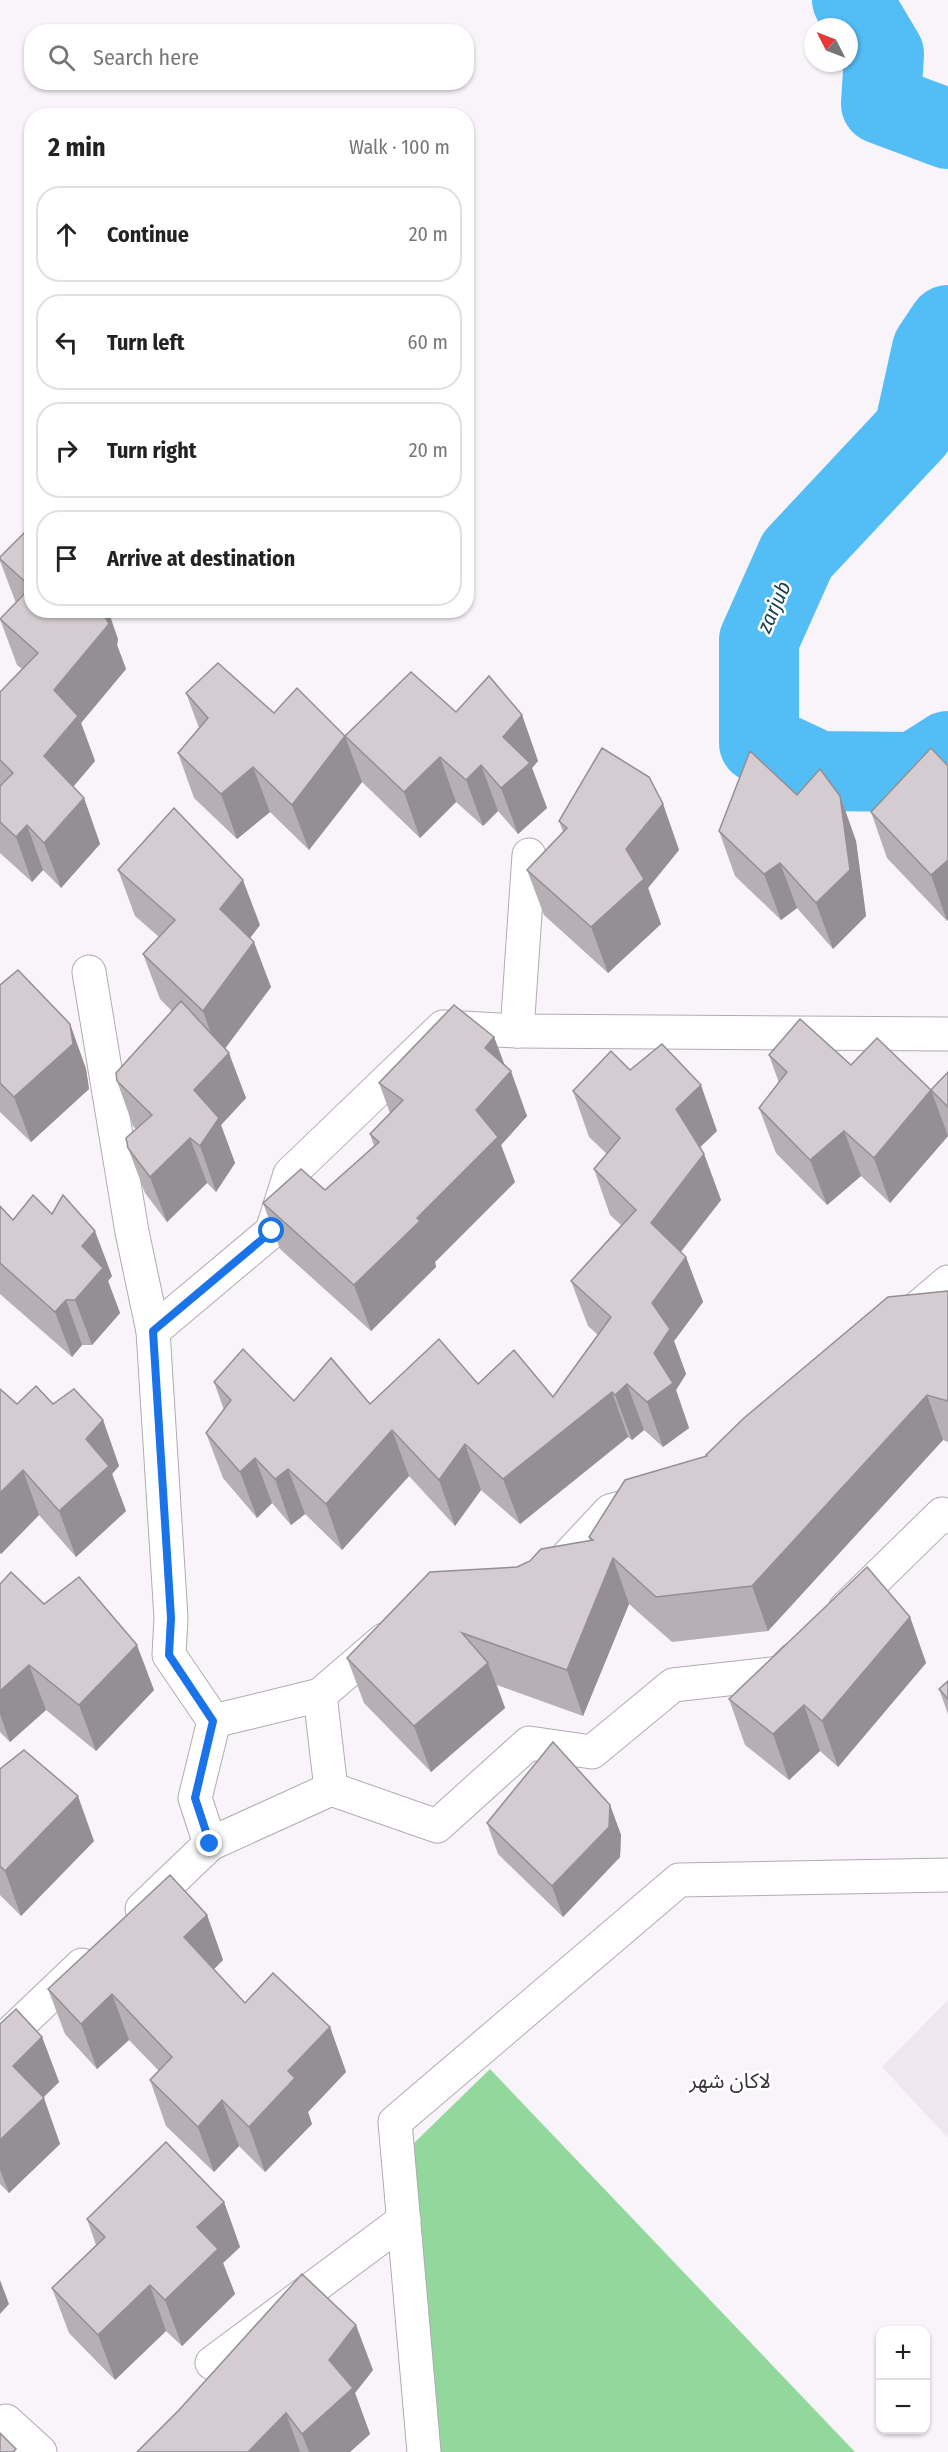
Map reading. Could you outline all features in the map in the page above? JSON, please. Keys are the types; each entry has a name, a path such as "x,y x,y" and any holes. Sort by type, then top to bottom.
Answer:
{"street":[{"path":"517,1031 529,855"},
{"path":"89,972 132,1232 153,1331 171,1618 169,1655 213,1721 195,1798 210,1844"},
{"path":"153,1331 272,1231 291,1174 443,1027 517,1031 948,1034"},
{"path":"874,1344 948,1282"},
{"path":"533,1594 610,1511 665,1495"},
{"path":"0,2043 210,1844 331,1789 437,1826 529,1743 592,1752 672,1685 780,1673 942,1514 948,1517"},
{"path":"213,1721 320,1695 406,1622"},
{"path":"320,1695 331,1789"},
{"path":"422,2450 395,2122 679,1880 948,1875"},
{"path":"212,2363 404,2220"},
{"path":"6,2421 40,2452"}],"shaded area":[{"path":"948,2000 948,2138 882,2067"}],"green space":[{"path":"490,2069 855,2452 436,2452 413,2144"}],"building":[{"path":"24,533 24,581 0,557"},
{"path":"24,594 24,618 106,618 109,624 54,690 78,716 44,756 84,798 44,843 27,825 16,837 0,822 0,786 13,773 0,760 0,692 38,653 0,619"},
{"path":"218,663 274,713 297,688 345,736 292,805 253,767 221,794 178,753 208,718 186,693"},
{"path":"411,672 456,712 489,676 522,715 503,737 530,763 501,788 481,765 466,780 440,757 404,792 345,736"},
{"path":"602,748 649,777 663,804 626,849 644,879 591,927 527,870 567,828 559,821"},
{"path":"931,748 948,766 948,860 931,875 871,812"},
{"path":"750,751 797,795 820,769 840,796 850,870 816,903 780,863 764,874 719,831"},
{"path":"174,808 243,880 220,909 254,942 203,1011 143,954 175,920 118,870"},
{"path":"18,970 70,1024 73,1044 14,1097 0,1083 0,985"},
{"path":"181,1001 229,1053 194,1090 219,1118 200,1146 190,1138 150,1177 128,1148 126,1138 152,1115 117,1081 116,1073"},
{"path":"454,1005 494,1037 485,1048 511,1071 476,1110 498,1137 417,1218 420,1221 354,1285 263,1203 301,1169 325,1190 379,1142 370,1134 403,1100 379,1083"},
{"path":"800,1019 851,1065 877,1038 931,1090 874,1158 844,1131 810,1160 759,1108 787,1072 769,1055"},
{"path":"662,1044 701,1085 676,1109 704,1154 651,1223 686,1257 652,1303 670,1329 654,1353 673,1383 647,1402 627,1384 615,1395 612,1392 503,1479 465,1444 439,1480 392,1430 326,1504 288,1469 275,1479 255,1458 240,1472 206,1433 231,1400 214,1382 243,1349 294,1401 331,1358 370,1404 439,1339 478,1384 514,1350 553,1397 611,1317 571,1281 636,1210 594,1169 620,1138 573,1091 611,1051 630,1070"},
{"path":"948,1072 948,1107 931,1090"},
{"path":"33,1195 52,1214 63,1195 95,1231 82,1246 103,1268 75,1300 66,1300 55,1312 0,1263 0,1206 13,1220"},
{"path":"948,1291 948,1401 927,1395 752,1586 656,1597 613,1558 567,1670 462,1633 488,1663 414,1726 347,1658 430,1572 517,1567 530,1561 541,1549 593,1540 589,1537 625,1480 707,1456 744,1418 888,1297"},
{"path":"36,1386 53,1404 74,1389 103,1420 86,1439 109,1466 59,1511 23,1470 0,1493 0,1389 17,1404"},
{"path":"867,1567 910,1617 822,1721 804,1705 773,1734 729,1699"},
{"path":"11,1572 44,1604 79,1577 137,1645 79,1705 29,1665 0,1691 0,1584"},
{"path":"948,1681 948,1699 939,1689"},
{"path":"553,1742 610,1805 609,1827 552,1886 487,1823"},
{"path":"24,1750 78,1796 5,1871 0,1866 0,1769"},
{"path":"170,1875 207,1915 184,1937 245,2003 273,1973 330,2027 288,2071 295,2078 249,2127 222,2100 198,2127 150,2080 172,2057 112,1994 81,2024 48,1989"},
{"path":"16,2009 42,2037 13,2066 44,2098 0,2140 0,2024"},
{"path":"166,2142 224,2202 197,2227 218,2249 165,2300 150,2285 98,2335 52,2288 105,2237 87,2219"},
{"path":"302,2274 356,2325 329,2360 353,2388 302,2434 286,2413 248,2452 137,2452 179,2410"},
{"path":"0,2433 16,2449 13,2452 0,2452"}],"waterway":[{"name":"zarjub","path":"852,0 884,54 881,104 948,129"},
{"name":"zarjub","path":"948,325 932,349 914,430 797,555 759,640 759,743 819,771 915,772 948,751"}],"district":[{"name":"لاکان شهر","path":"730,2081"}],"route":[{"path":"210,1844 195,1798 213,1721 169,1655 171,1618 153,1331 272,1231"}]}
